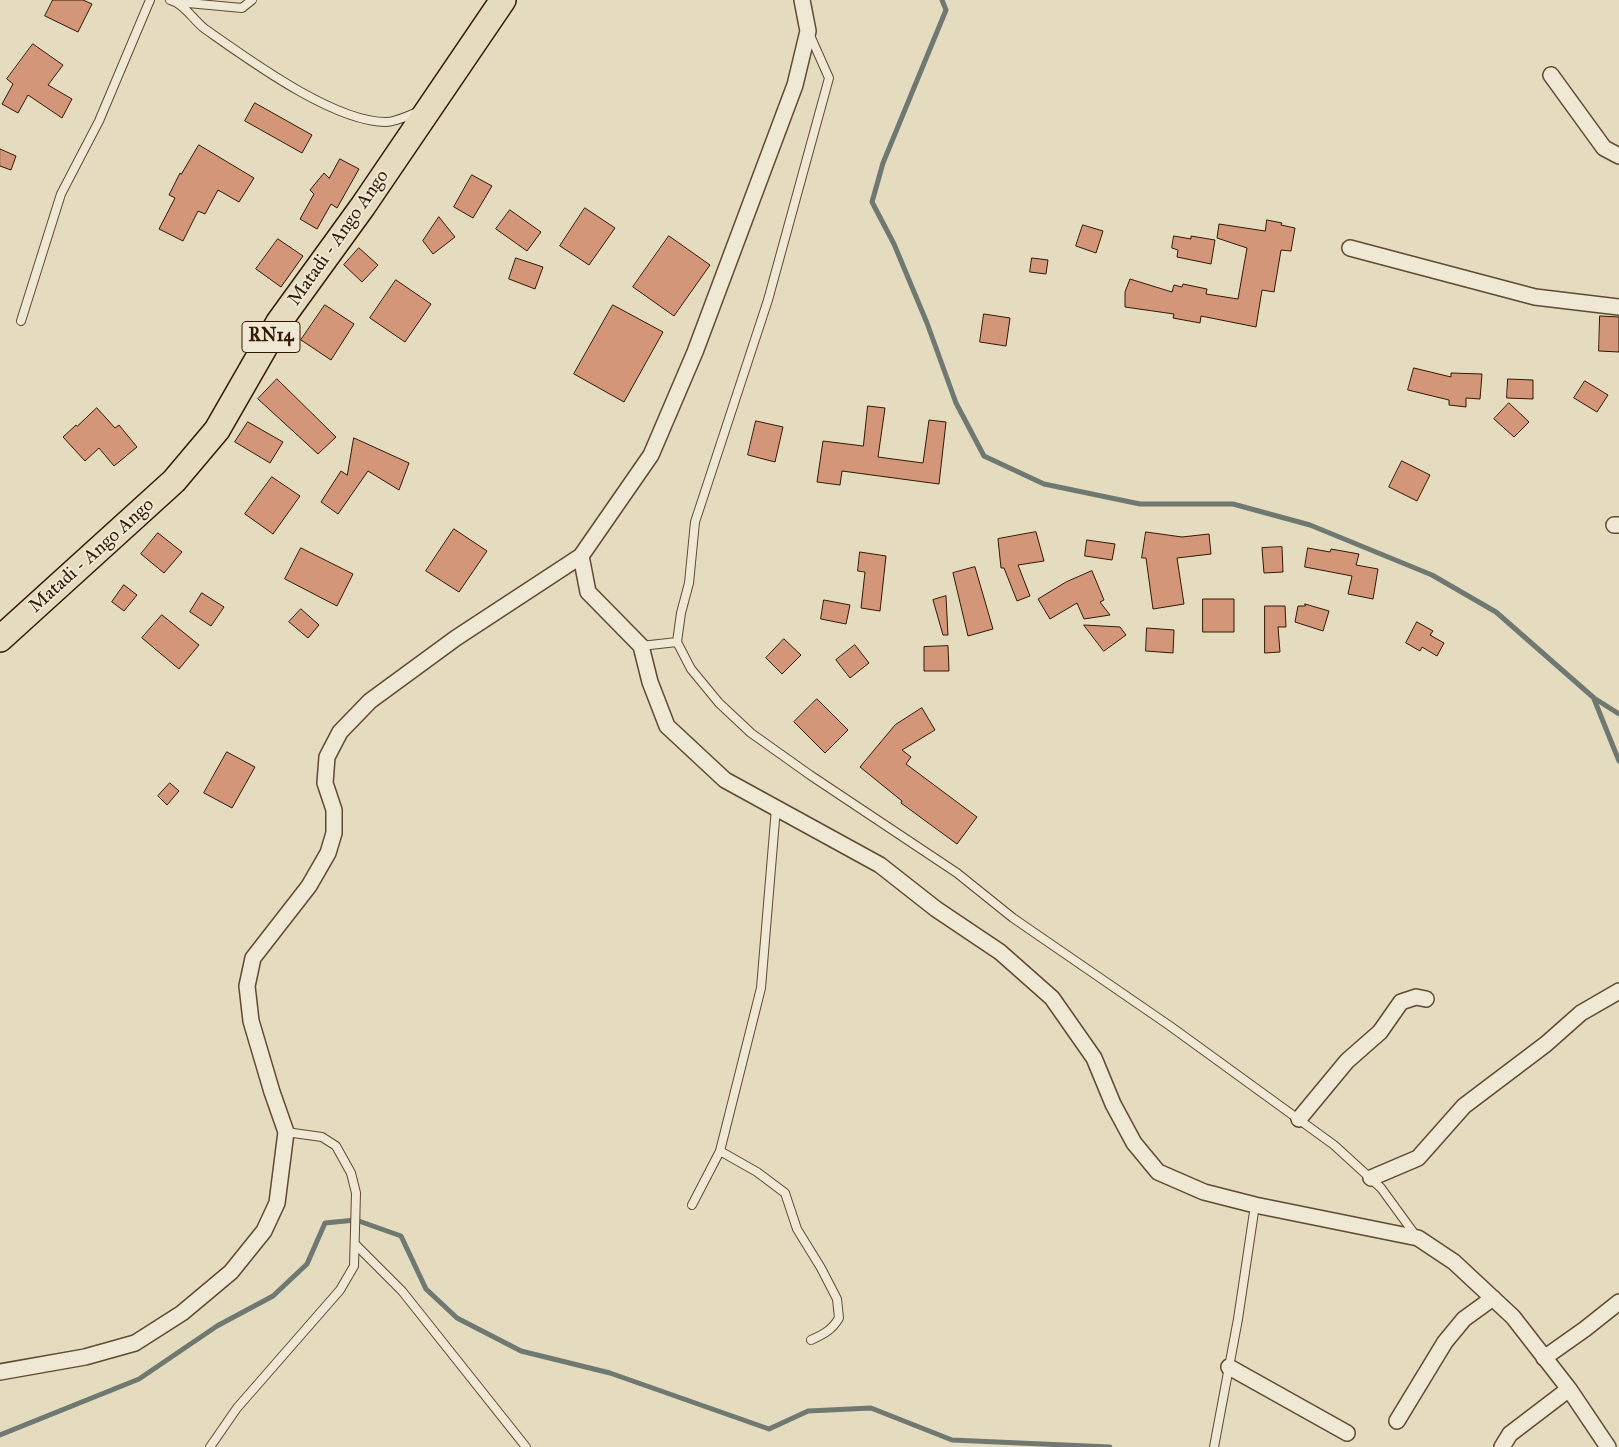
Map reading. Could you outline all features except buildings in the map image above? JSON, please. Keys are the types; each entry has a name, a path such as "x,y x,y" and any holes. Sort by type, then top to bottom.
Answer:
{"highway":[{"name":"Matadi - Ango Ango","path":"0,639 174,481 217,430 279,322 363,206 503,0"}],"street":[{"path":"0,1372 85,1357 135,1343 182,1313 231,1272 264,1232 277,1204 286,1132 251,1021 247,986 253,958 309,886 328,853 334,833 334,810 325,783 327,757 340,732 370,701 440,649 581,556 651,455 695,352 795,85 808,31 802,0"},
{"path":"1552,75 1604,148 1619,156"},
{"path":"1350,248 1535,297 1619,307"},
{"path":"581,556 588,592 641,646 650,682 667,726 725,780 880,865 936,909 1000,952 1052,998 1094,1058 1113,1104 1134,1142 1158,1172 1204,1192 1255,1205 1418,1238 1454,1262 1513,1316 1569,1389 1608,1447"},
{"path":"1371,1178 1418,1158 1464,1106 1530,1056 1581,1013 1619,991"},
{"path":"1299,1119 1347,1061 1380,1032 1401,1002 1416,997 1426,999"},
{"path":"1397,1420 1445,1342 1464,1319 1493,1298"},
{"path":"1544,1358 1586,1329 1619,1302"},
{"path":"1229,1367 1347,1433"},
{"path":"1502,1447 1510,1434 1569,1389"}],"lane":[{"path":"21,321 61,194 99,121 150,0"},
{"path":"174,1 242,8 252,0"},
{"path":"174,1 203,27 266,70 325,105 350,116 387,122 428,109"},
{"path":"808,31 829,78 768,300 695,522 689,583 680,613 677,642 691,669 719,702 751,733 810,775 957,873 1013,918 1170,1026 1334,1145 1381,1188 1418,1238"},
{"path":"641,646 677,642"},
{"path":"692,1204 720,1151 761,988 776,808"},
{"path":"210,1447 237,1408 340,1290 354,1266 356,1193 351,1173 336,1146 322,1137 286,1132"},
{"path":"720,1151 757,1172 785,1193 797,1229 837,1299 840,1318 830,1330 811,1340"},
{"path":"1214,1447 1255,1205"},
{"path":"356,1244 402,1291 526,1447"}],"waterway":[{"path":"942,0 946,10 883,163 872,202 894,244 927,323 956,403 984,456 1044,484 1140,504 1233,504 1310,525 1432,575 1496,612 1594,698 1619,714"},
{"path":"1594,699 1619,761"},
{"path":"0,1435 139,1379 217,1326 273,1296 307,1264 325,1223 356,1220 401,1236 426,1289 457,1318 521,1351 610,1373 769,1429 808,1411 871,1408 952,1440 1110,1447"}]}
